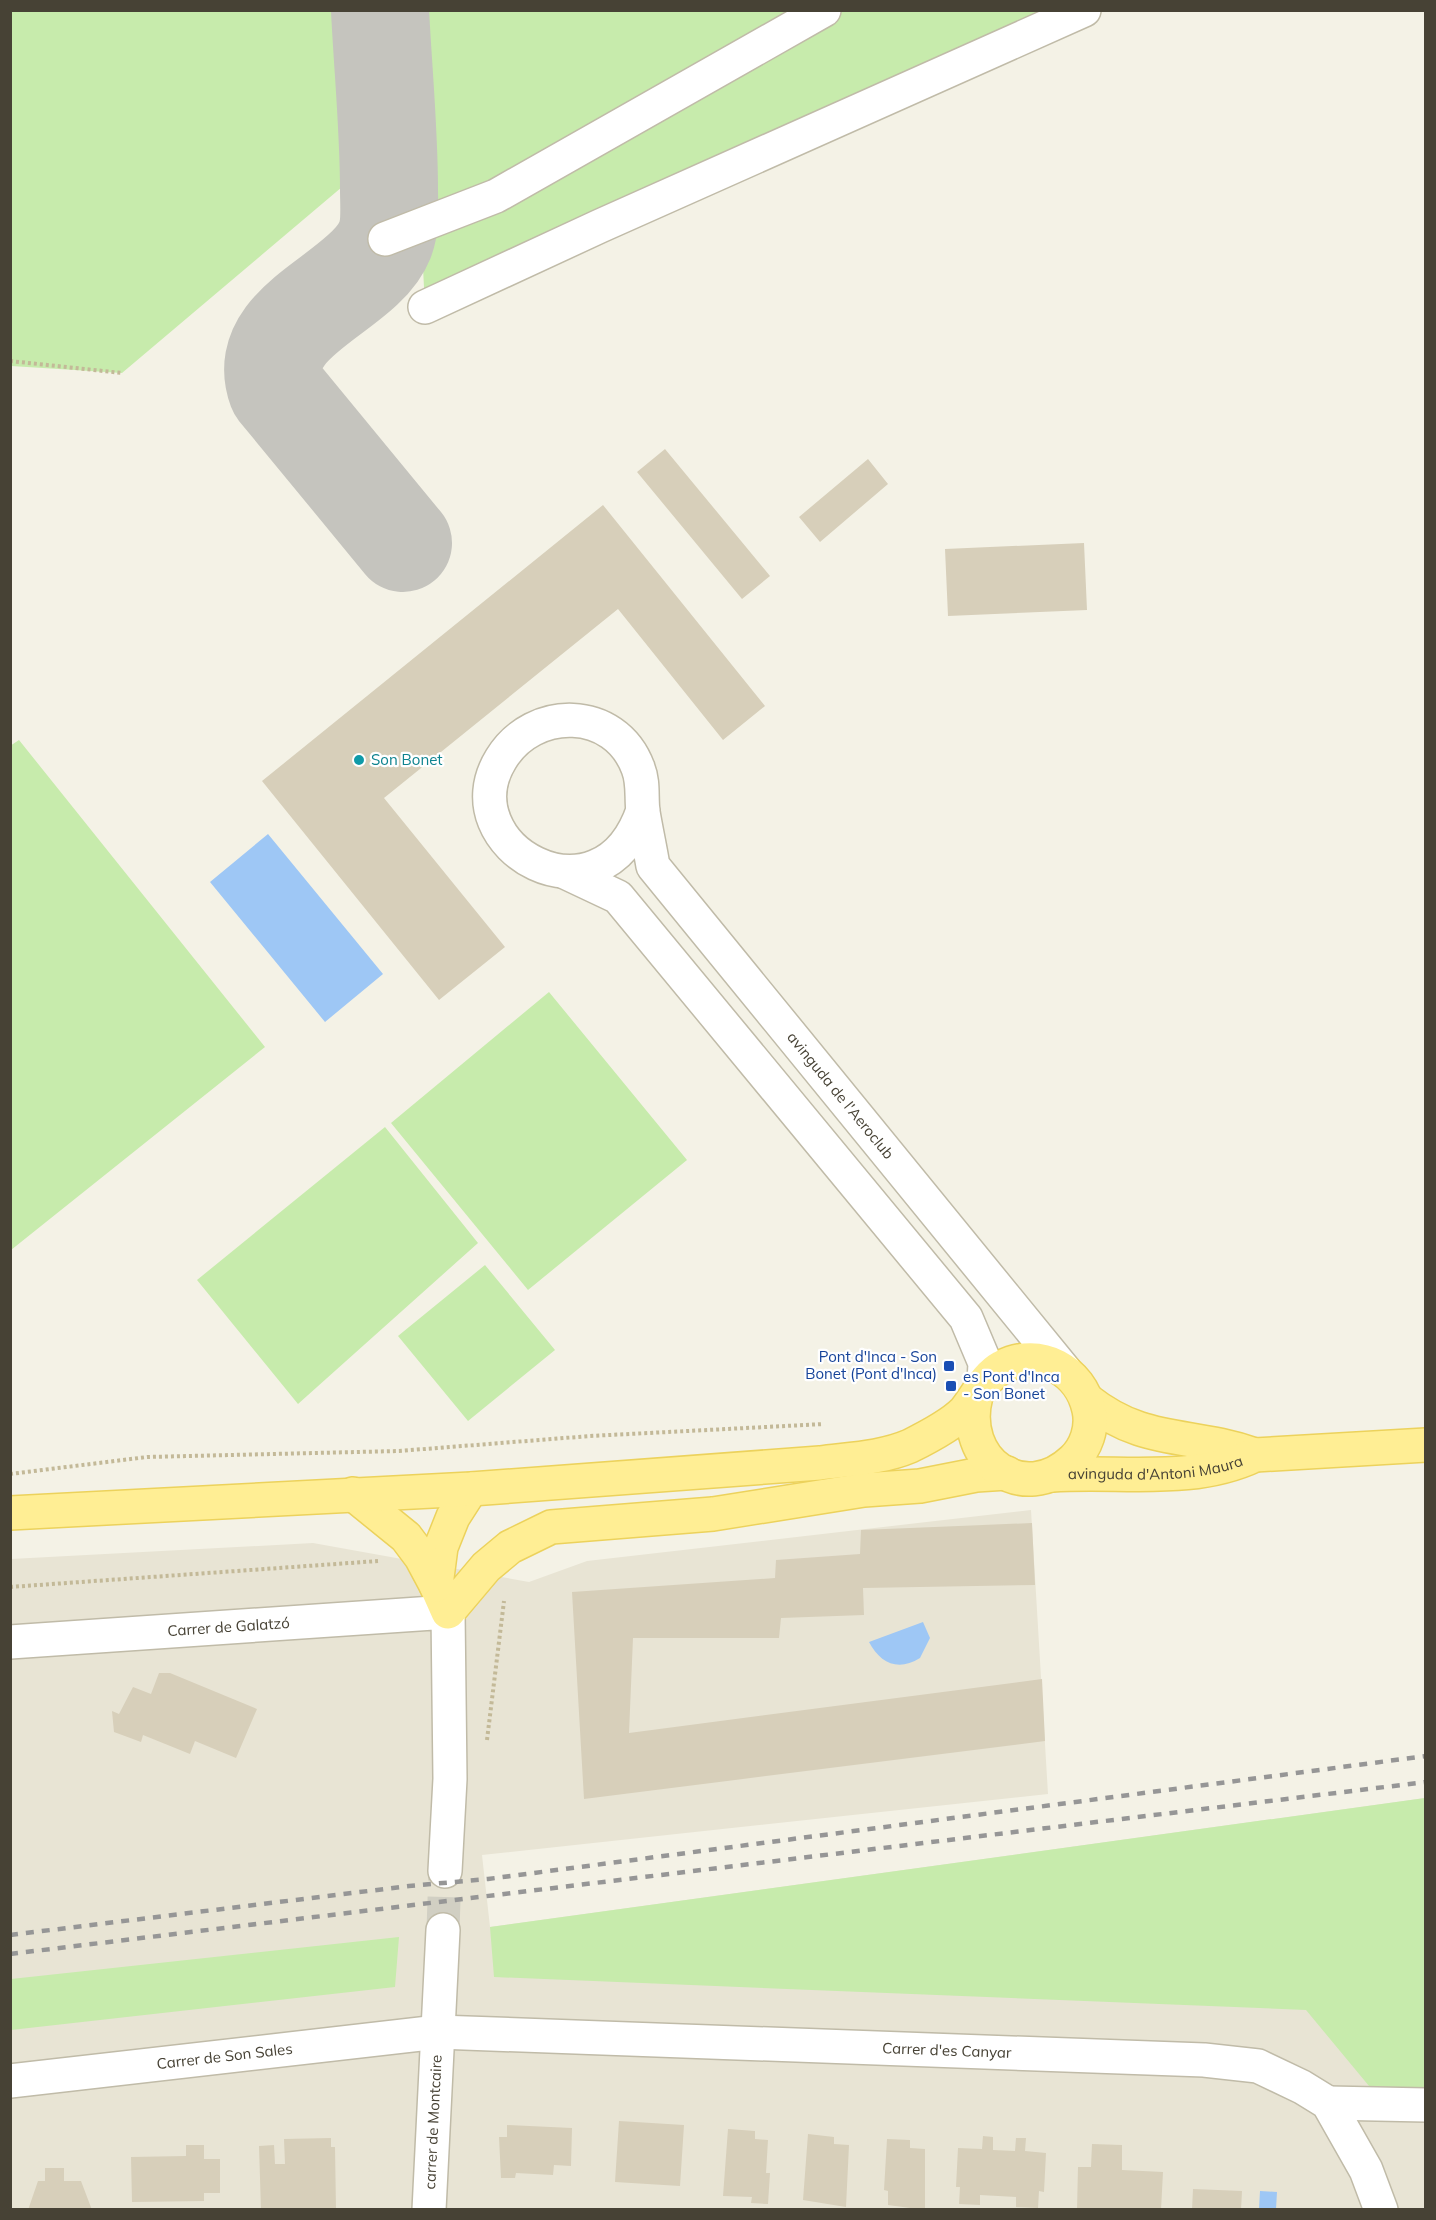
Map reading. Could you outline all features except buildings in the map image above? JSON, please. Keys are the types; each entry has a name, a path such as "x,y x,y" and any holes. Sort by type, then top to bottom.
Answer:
{"main road":[{"path":"10,1513 471,1489 820,1463 873,1456 910,1446 962,1413 980,1389 1001,1368 1029,1360 1055,1365 1065,1371 1076,1380 1087,1400 1090,1416 1084,1445 1076,1458 1052,1475 1023,1478 999,1468 966,1460 920,1462 873,1456"},
{"path":"980,1389 972,1411 975,1437 999,1468"},
{"name":"avinguda d'Antoni Maura","path":"1087,1400 1107,1416 1134,1429 1161,1437 1229,1446 1255,1455"},
{"name":"avinguda d'Antoni Maura","path":"1052,1475 1091,1472 1205,1472 1232,1466 1255,1455 1425,1445"},
{"path":"438,1591 486,1567 510,1547 551,1527 713,1515 864,1490 920,1485 976,1475 999,1468"},
{"path":"438,1591 441,1547 453,1517 471,1489"},
{"path":"354,1494 406,1537 438,1591"}],"street":[{"path":"385,240 496,196 824,10"},
{"path":"425,307 600,226 1084,10"},
{"name":"avinguda de l'Aeroclub","path":"980,1389 985,1363 966,1318 618,897 565,872 543,868 523,858 508,843 496,825 491,804 492,782 499,761 511,744 528,730 549,721 570,719 592,723 611,733 627,748 638,767 644,788 643,810 653,866 1065,1371"},
{"name":"avinguda de l'Aeroclub","path":"565,872 586,870 606,862 624,848 636,830 643,810"},
{"path":"438,1591 450,1779 445,1871"},
{"name":"Carrer de Galatzó","path":"10,1642 438,1591"},
{"name":"carrer de Montcaire","path":"429,2210 443,1930"},
{"name":"Carrer de Son Sales","path":"10,2081 438,2032"},
{"name":"Carrer d'es Canyar","path":"438,2032 1204,2060 1258,2066 1302,2087 1328,2103 1366,2170 1381,2210"},
{"path":"1328,2103 1425,2105"}],"path":[{"path":"10,361 122,373"},
{"path":"10,1474 147,1457 399,1451 590,1436 836,1424"},
{"path":"486,1748 510,1547"},
{"path":"10,1587 388,1560 438,1591"}],"shaded area":[{"path":"1031,1510 1048,1794 482,1855 490,1927 1425,1798 1425,2209 11,2210 11,1559 313,1543 529,1582 587,1561"}],"green space":[{"path":"410,10 1086,11 425,307"},
{"path":"10,11 351,11 356,146 342,187 122,373 11,366"},
{"path":"19,740 265,1047 11,1250 10,746"},
{"path":"549,992 687,1160 528,1290 391,1123"},
{"path":"385,1127 478,1243 298,1404 197,1280"},
{"path":"485,1265 555,1350 468,1421 398,1336"},
{"path":"1425,1798 1425,2089 1369,2086 1306,2010 494,1977 490,1927"},
{"path":"399,1937 395,1987 11,2030 11,1979"}],"water":[{"path":"268,834 383,974 325,1022 210,882"},
{"path":"923,1622 930,1638 920,1658 912,1662 897,1665 890,1663 873,1649 869,1642"},
{"path":"1260,2191 1277,2192 1276,2209 1259,2209"}],"taxiway":[{"path":"380,10 389,168 387,234 373,259 356,276 294,326 280,344 273,365 277,390 403,543"}],"tunnel":[{"path":"443,1930 445,1871"}],"railway":[{"path":"10,1935 409,1886 488,1879 1426,1756"},
{"path":"10,1954 1426,1782"}],"place":[{"name":"Son Bonet","path":"359,760"},
{"name":"Pont d'Inca - Son Bonet (Pont d'Inca)","path":"949,1366"},
{"name":"es Pont d'Inca - Son Bonet","path":"951,1386"}]}
